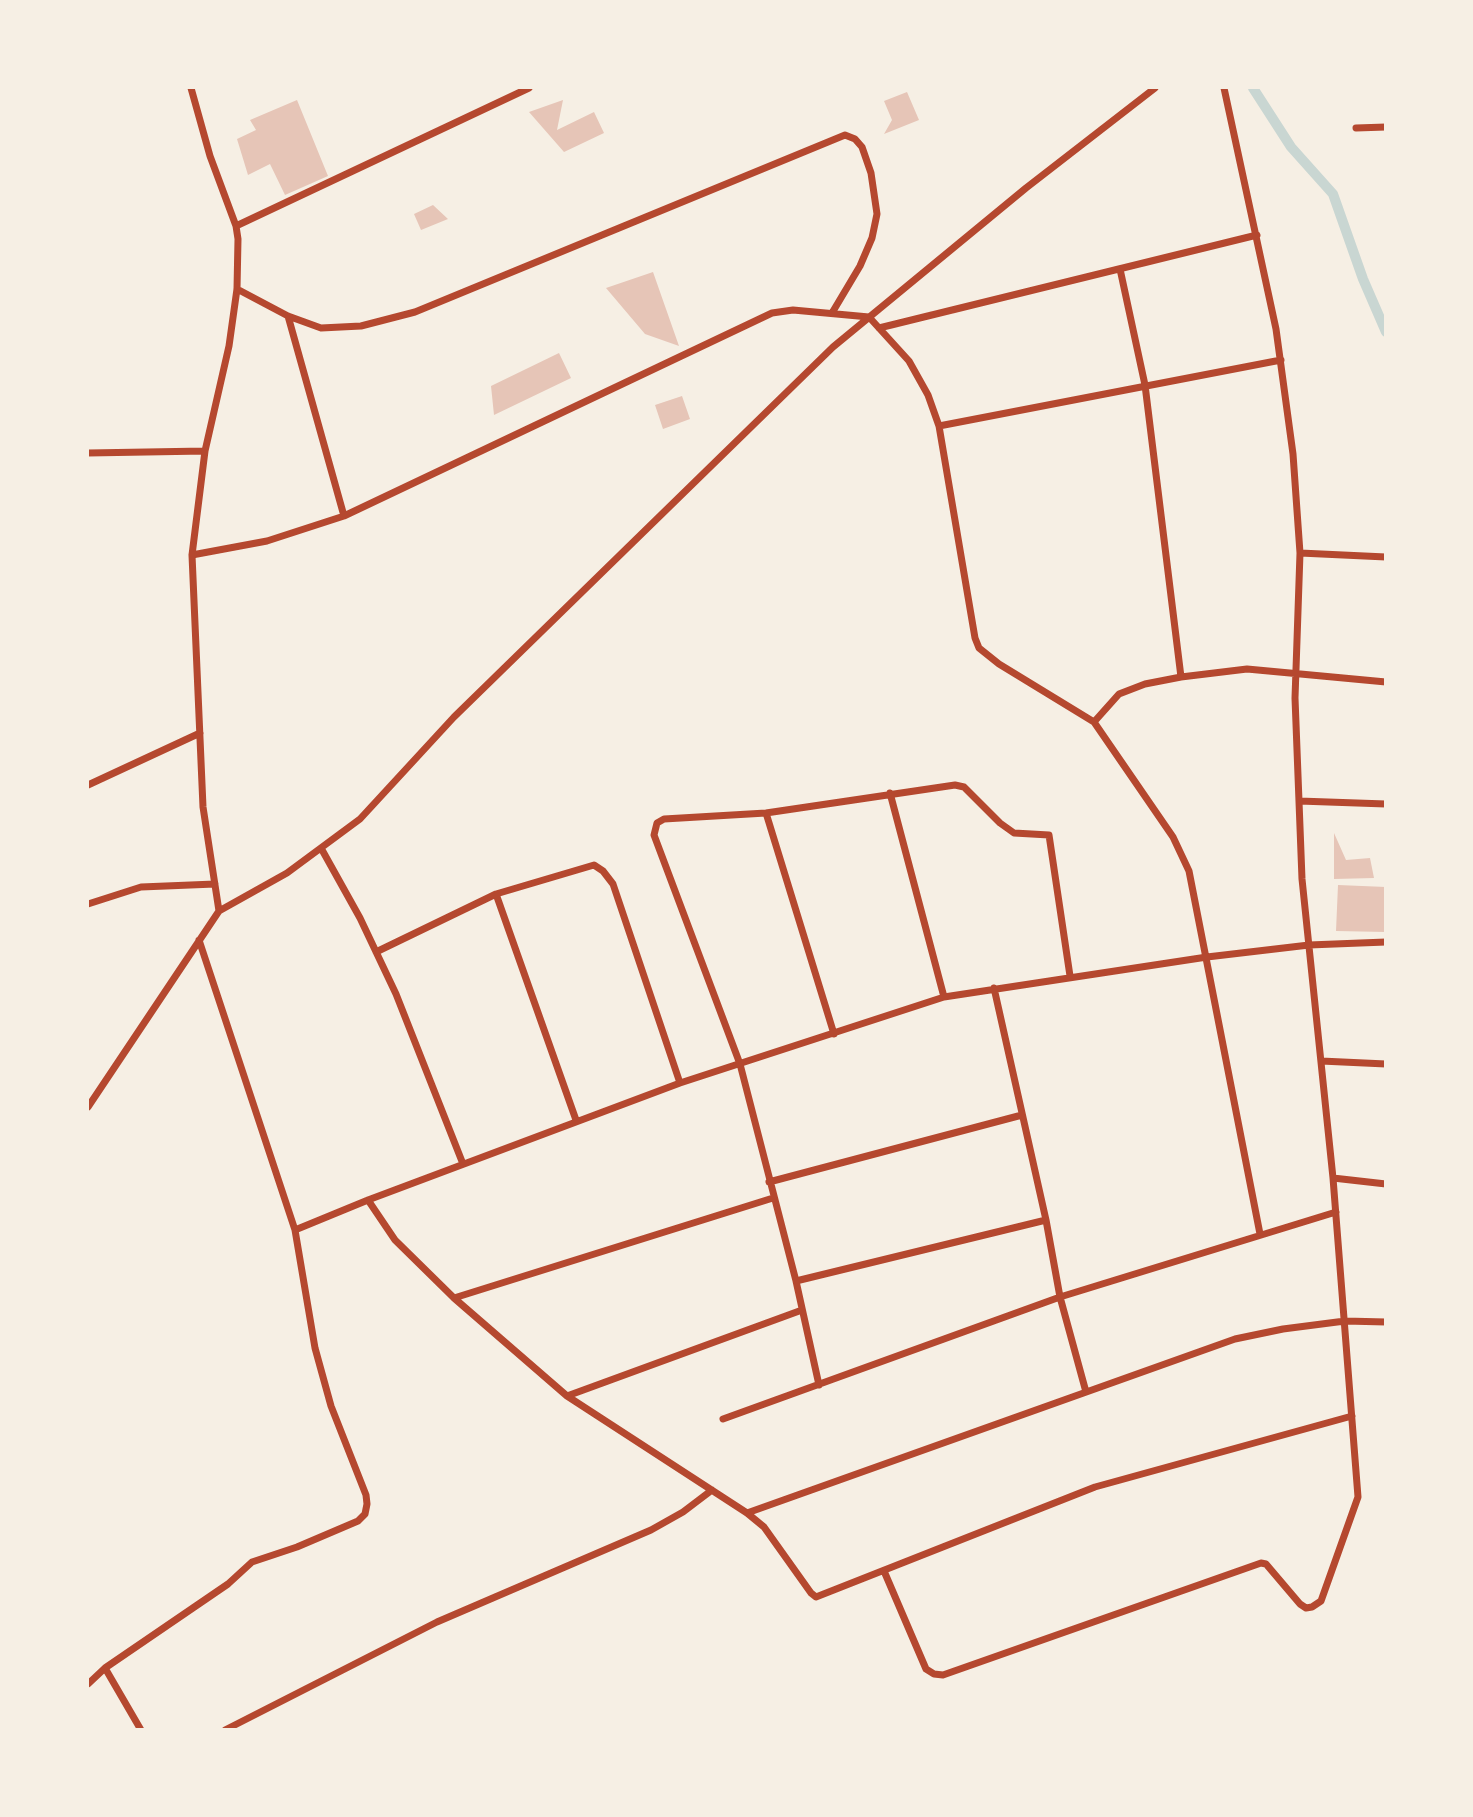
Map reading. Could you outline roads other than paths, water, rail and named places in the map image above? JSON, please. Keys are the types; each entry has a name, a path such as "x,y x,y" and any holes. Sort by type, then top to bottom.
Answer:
{"street":[{"path":"191,88 238,239 237,289 229,346 205,451 192,555 203,807 219,911"},
{"path":"236,226 529,88"},
{"path":"88,1107 219,911 287,873 360,819 454,717 833,347 1026,188 1155,88"},
{"path":"884,1571 926,1669 943,1675 1261,1563 1266,1564 1300,1604 1306,1608 1312,1606 1321,1601 1358,1497 1333,1178 1302,878 1296,674 1300,553 1293,454 1281,360 1257,235 1224,88"},
{"path":"1356,128 1385,127"},
{"path":"237,289 288,316 321,328 361,326 415,312 845,135 855,139 862,147 871,173 877,214 872,238 860,266 832,313"},
{"path":"879,328 1257,235"},
{"path":"1120,269 1145,385 1181,677"},
{"path":"192,555 268,541 344,516 772,313 793,310 869,317 909,361 928,395 939,426 975,638 979,648 999,664 1094,722 1173,837 1189,871 1260,1234"},
{"path":"288,316 344,516"},
{"path":"939,426 1281,360"},
{"path":"88,453 205,451"},
{"path":"1300,553 1385,557"},
{"path":"1094,722 1119,694 1145,684 1181,677 1247,669 1385,682"},
{"path":"88,785 200,733"},
{"path":"818,1385 796,1281 740,1064 654,835 657,823 664,819 766,813 890,793 954,785 964,787 1000,823 1014,833 1049,835 1070,976"},
{"path":"890,793 944,997"},
{"path":"1299,801 1385,804"},
{"path":"766,813 834,1034"},
{"path":"321,848 396,994 463,1164"},
{"path":"376,951 496,894 594,865 603,871 613,884 680,1083"},
{"path":"88,904 141,887 215,884"},
{"path":"496,894 576,1120"},
{"path":"88,1684 105,1668 228,1584 252,1562 321,1537 358,1521 365,1514 366,1494 331,1406 314,1348 295,1230 199,940"},
{"path":"295,1230 576,1120 680,1083 944,997 1207,957 1309,945 1385,942"},
{"path":"993,988 1046,1220 1060,1297 1086,1392"},
{"path":"1321,1061 1385,1064"},
{"path":"769,1182 1022,1115"},
{"path":"1333,1178 1385,1184"},
{"path":"454,1298 773,1198"},
{"path":"368,1200 396,1240 454,1298 567,1396 747,1513 764,1527 811,1594 816,1597 1096,1487 1352,1416"},
{"path":"723,1419 1060,1297 1336,1212"},
{"path":"796,1281 1046,1220"},
{"path":"567,1396 802,1310"},
{"path":"747,1513 1235,1339 1283,1329 1345,1321 1385,1322"},
{"path":"225,1730 437,1622 651,1530 683,1512 712,1490"},
{"path":"105,1668 141,1730"}],"waterway":[{"path":"1253,88 1291,147 1333,194 1363,279 1386,332"}]}
